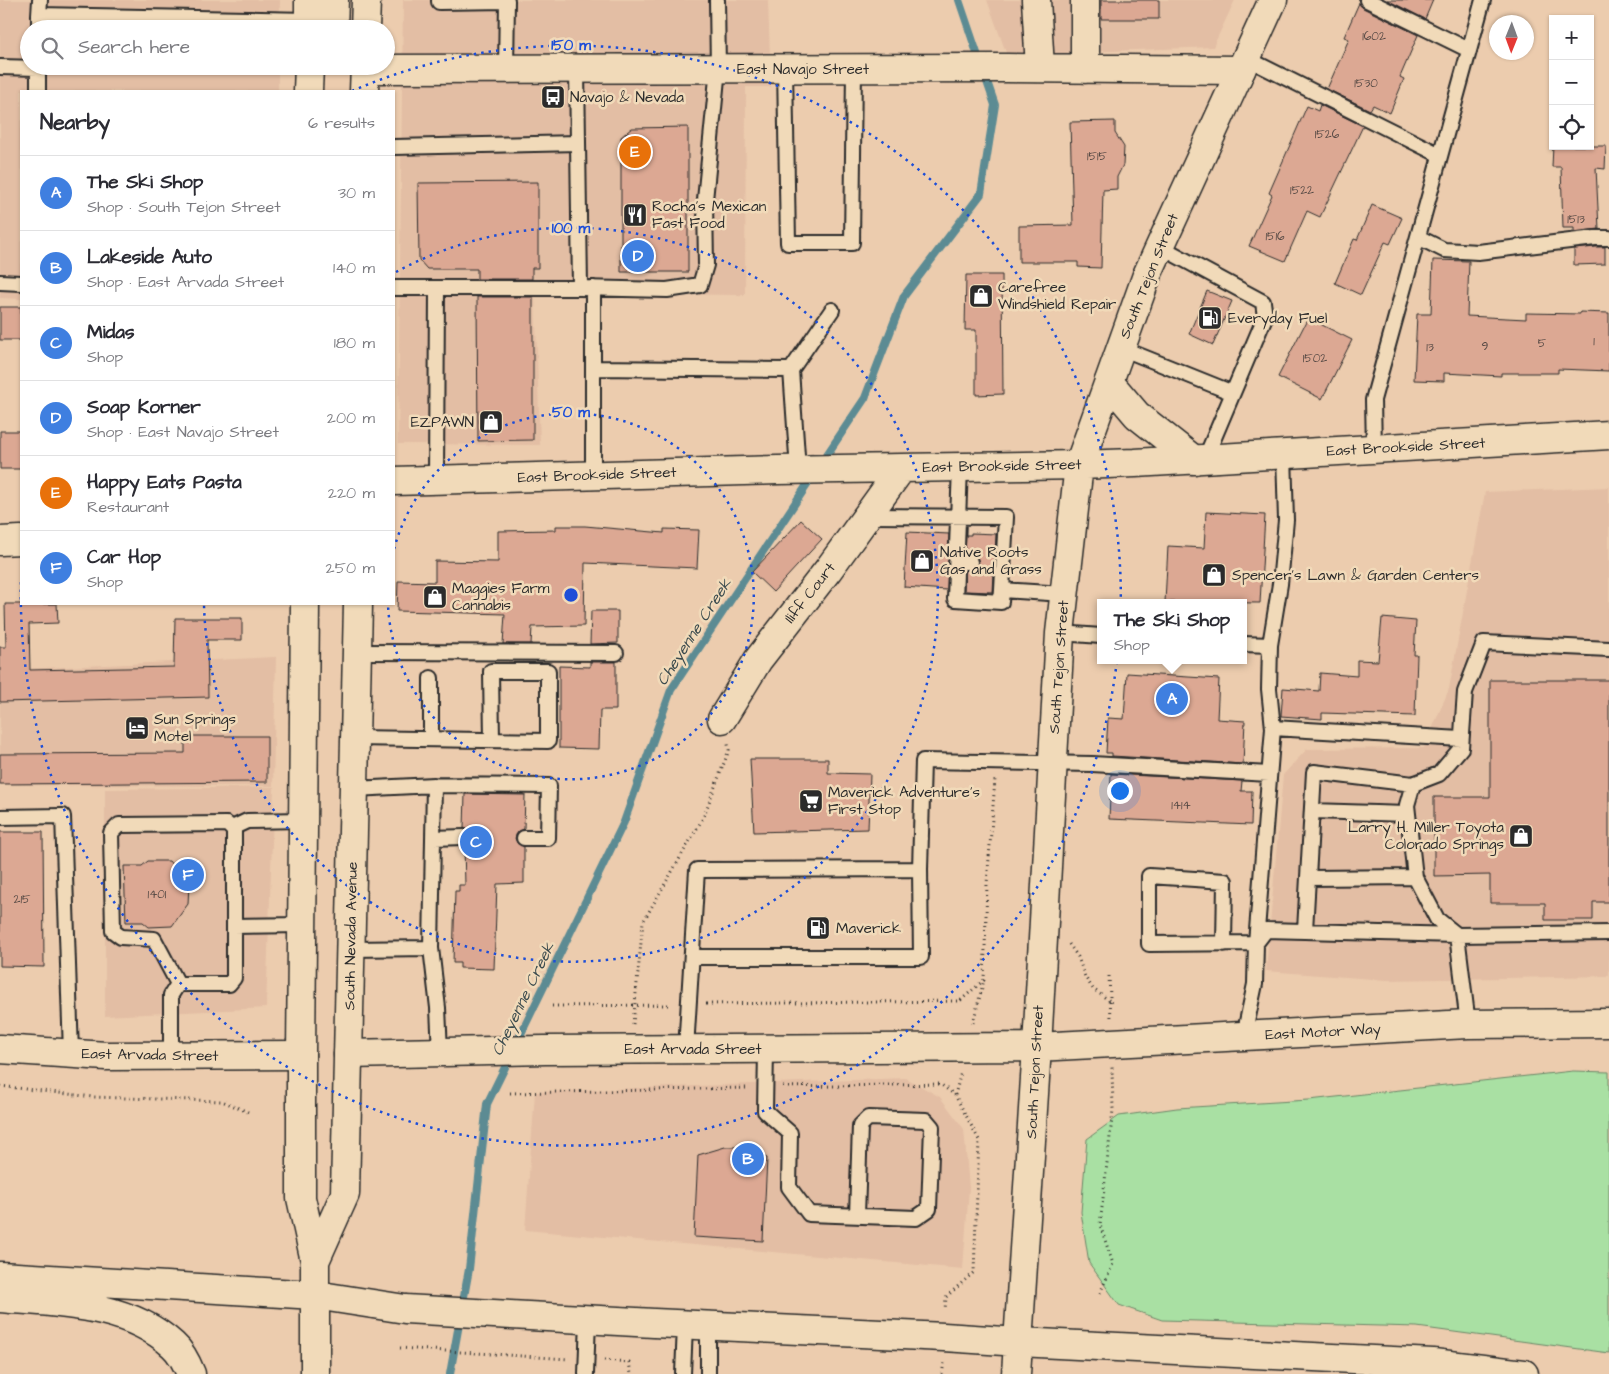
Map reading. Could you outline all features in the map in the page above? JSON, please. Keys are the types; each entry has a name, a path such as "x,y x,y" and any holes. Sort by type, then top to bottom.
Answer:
{"main road":[{"path":"315,19 334,0"},
{"path":"365,20 366,0"},
{"path":"1036,0 1040,68"},
{"path":"1085,0 1085,69"},
{"name":"South Tejon Street","path":"1016,1374 1037,1047 1060,633 1079,464 1159,246 1273,0"},
{"name":"East Navajo Street","path":"395,72 506,69 718,68 1085,69 1244,64"},
{"path":"308,75 308,90"},
{"path":"1108,382 1137,415 1200,459"},
{"name":"East Brookside Street","path":"395,481 1079,464 1200,459 1609,435"},
{"name":"Iliff Court","path":"722,718 758,660 828,570 902,469"},
{"path":"0,541 20,540"},
{"name":"South Nevada Avenue","path":"305,605 303,925 300,1055 301,1198 315,1261 315,1374"},
{"name":"South Nevada Avenue","path":"315,1261 345,1194 358,605"},
{"name":"East Motor Way","path":"1037,1047 1468,1024 1609,1023"},
{"name":"East Arvada Street","path":"348,1054 631,1049 1037,1047"},
{"name":"East Arvada Street","path":"0,1048 106,1056 300,1055"},
{"path":"0,1276 315,1295 405,1309 1433,1363 1524,1374"},
{"path":"0,1298 69,1304 117,1314 151,1328 174,1346 191,1374"}],"lane":[{"path":"39,20 40,0"},
{"path":"439,0 439,2 507,1 506,69"},
{"path":"395,288 667,290 700,285 706,265 705,200 718,68 717,0"},
{"path":"1367,0 1469,50"},
{"path":"1374,449 1373,400 1483,0"},
{"path":"223,20 315,19"},
{"path":"1244,64 1440,155"},
{"path":"0,67 20,67"},
{"path":"786,68 788,243 852,243 854,69"},
{"path":"577,69 578,143 586,288 593,368 593,476"},
{"path":"38,75 38,90"},
{"path":"395,147 578,143"},
{"path":"1418,238 1444,250 1478,252 1609,238"},
{"path":"1159,246 1263,302 1265,317 1233,394 1200,459"},
{"path":"0,282 20,283"},
{"path":"436,480 437,288"},
{"path":"788,470 791,370 832,310"},
{"path":"1121,348 1233,394"},
{"path":"593,368 791,370"},
{"path":"1244,1036 1255,984 1256,943 1273,728 1269,688 1270,645 1280,584 1286,520 1284,454"},
{"path":"868,516 958,517 1006,517 999,564 1002,590 1001,602 955,599 963,562 958,517 960,467"},
{"path":"1002,590 1064,594"},
{"path":"1060,633 1097,636"},
{"path":"1305,930 1314,772 1414,784 1440,774 1461,748 1465,692 1484,643 1609,649"},
{"path":"1247,644 1270,645"},
{"path":"357,652 616,653"},
{"path":"354,738 548,741 548,672 491,671 492,740"},
{"path":"431,678 431,740"},
{"path":"1273,728 1461,739"},
{"path":"692,958 921,957 920,869 924,761 1052,763 1269,774"},
{"path":"1414,784 1407,805 1407,814 1415,877 1437,919 1457,935 1468,1024"},
{"path":"434,785 431,948 438,1008 440,1052"},
{"path":"354,789 434,785 549,786 548,838 524,838"},
{"path":"1312,811 1407,814"},
{"path":"0,817 63,816 71,1053"},
{"path":"232,828 247,821 303,820"},
{"path":"228,824 234,831 234,978 229,984 178,984 154,939 121,937 113,931 111,833 119,825 228,824"},
{"path":"433,838 464,837"},
{"path":"686,1049 697,870 920,869"},
{"path":"1224,944 1225,881 1149,876 1149,944 1224,944 1256,943"},
{"path":"1308,878 1415,877"},
{"path":"234,926 303,925"},
{"path":"1256,943 1266,930 1457,935 1609,933"},
{"path":"350,949 431,948"},
{"path":"171,1056 171,995 178,984"},
{"path":"766,1049 765,1111 790,1133 789,1187 810,1214 916,1218 929,1209 932,1127 926,1120 868,1118 860,1126 857,1215"},
{"path":"586,1374 588,1320"},
{"path":"683,1374 696,1325"},
{"path":"696,1325 708,1374"}],"path":[{"path":"631,1049 643,922 703,818 729,750 722,718"},
{"path":"1067,940 1078,957 1085,976 1093,989 1110,1001"},
{"path":"510,1093 940,1084 955,1095 979,1140 974,1272 946,1297 945,1310"},
{"path":"0,1086 93,1097 222,1101 248,1112"},
{"path":"1100,1293 1113,1264 1100,1225 1113,1110"},
{"path":"400,1348 629,1362 630,1374"},
{"path":"942,1374 944,1362"}],"shaded area":[{"path":"0,0 280,0 279,20 20,20 20,75 278,75 278,90 20,90 20,299 0,298"},
{"path":"403,0 768,0 771,87 746,87 745,295 535,293 540,445 398,444"},
{"path":"987,0 1235,0 1213,47 1007,55"},
{"path":"1609,487 1609,976 1386,980 1266,971 1283,775 1307,749 1424,748 1449,689 1485,492"},
{"name":"Sun Springs Motel","path":"276,657 273,786 0,785 0,670"},
{"path":"274,787 266,1008 105,1016 105,789"},
{"path":"906,1078 940,1097 964,1129 969,1188 963,1269 525,1230 535,1092"}],"green space":[{"path":"1573,1071 1609,1072 1609,1353 1417,1327 1162,1320 1119,1305 1089,1263 1081,1212 1087,1139 1119,1116 1177,1108 1309,1100"}],"building":[{"path":"1101,0 1159,0 1159,19 1101,19"},
{"path":"1387,0 1433,0 1425,19"},
{"path":"1359,3 1363,8 1418,35 1400,77 1404,79 1390,113 1373,105 1370,110 1327,89 1349,39 1344,37"},
{"path":"1320,105 1363,126 1320,217 1307,211 1285,261 1249,246 1272,195 1269,193 1307,106 1318,111"},
{"path":"1115,121 1115,133 1124,147 1123,165 1117,177 1117,189 1103,190 1101,268 1078,267 1078,262 1019,262 1019,226 1073,225 1070,122"},
{"path":"688,127 688,272 621,272 621,137 632,128"},
{"path":"1594,146 1606,146 1605,169 1596,168 1599,229 1574,232 1574,228 1563,228 1561,167 1552,167 1553,150 1594,150"},
{"path":"538,182 538,268 532,268 532,279 477,279 477,269 427,269 419,260 418,183"},
{"path":"1372,205 1402,218 1390,244 1385,242 1361,295 1335,283 1354,239 1357,240"},
{"path":"1605,247 1605,264 1574,265 1574,249"},
{"path":"1433,260 1469,261 1467,316 1526,319 1526,313 1609,313 1609,371 1558,369 1558,373 1501,373 1501,376 1444,373 1444,381 1414,380 1417,314 1431,314"},
{"path":"966,275 1002,275 1003,394 976,395 976,330 965,330"},
{"name":"Everyday Fuel","path":"1207,291 1232,301 1213,345 1189,334"},
{"path":"477,297 533,297 533,440 478,441"},
{"path":"0,307 20,307 20,340 0,340"},
{"path":"1308,318 1352,340 1322,399 1278,377"},
{"path":"0,431 20,431 20,469 0,469"},
{"name":"Spencer’s Lawn & Garden Centers","path":"1206,512 1265,515 1260,603 1247,603 1247,599 1165,599 1168,546 1204,548"},
{"path":"801,520 822,539 773,592 752,572"},
{"path":"556,526 585,526 664,533 664,529 699,530 697,568 585,563 584,626 532,627 531,644 503,644 505,614 397,611 398,581 435,582 435,561 498,562 498,531 556,530"},
{"name":"Native Roots Gas and Grass","path":"907,532 949,534 947,590 904,587"},
{"path":"971,533 996,534 993,592 964,591 965,571 975,569 979,562 975,555 965,553 966,535 971,535"},
{"path":"5,604 57,605 58,623 29,624 30,670 174,667 175,618 242,618 242,640 207,640 208,697 0,702 0,647 6,647"},
{"path":"591,611 618,611 618,643 590,644"},
{"path":"1382,618 1416,621 1414,655 1417,655 1415,716 1322,713 1322,719 1281,716 1283,688 1319,691 1320,673 1357,676 1357,660 1378,661"},
{"path":"590,662 616,662 616,710 600,710 599,749 559,748 559,666 590,667"},
{"path":"1127,673 1219,679 1217,719 1245,721 1243,764 1112,756 1112,753 1106,753 1108,718 1124,719"},
{"name":"Larry H. Miller Toyota Colorado Springs","path":"1490,680 1609,680 1609,902 1593,902 1593,920 1545,920 1545,903 1490,903 1490,875 1434,876 1434,797 1490,797"},
{"path":"185,736 267,736 267,782 0,784 0,754 185,753"},
{"name":"Maverick Adventure's First Stop","path":"750,759 828,759 828,773 870,774 868,829 754,832"},
{"path":"1111,774 1242,781 1241,791 1252,791 1251,825 1109,819"},
{"path":"465,794 525,795 524,829 519,831 515,838 517,843 524,847 524,883 497,884 494,969 460,968 460,963 453,963 455,891 459,891 459,885 465,885 464,846 469,844 473,837 471,832 464,828"},
{"path":"0,832 43,832 44,967 0,966"},
{"path":"148,861 169,861 189,884 188,904 172,926 149,927 143,922 126,922 124,866 142,866"},
{"path":"725,1147 743,1147 767,1158 763,1241 694,1237 698,1155"}],"waterway":[{"name":"Cheyenne Creek","path":"959,0 980,62"},
{"name":"Cheyenne Creek","path":"822,462 865,398 904,296 981,194 995,105 984,73"},
{"name":"Cheyenne Creek","path":"516,1044 624,822 671,690 813,476"},
{"name":"Cheyenne Creek","path":"450,1374 469,1269 487,1104 510,1057"}],"place":[{"name":"Navajo & Nevada","path":"553,97"},
{"name":"Happy Eats Pasta","path":"635,152"},
{"name":"Rocha's Mexican Fast Food","path":"635,215"},
{"name":"Soap Korner","path":"638,256"},
{"name":"Carefree Windshield Repair","path":"981,296"},
{"name":"Everyday Fuel","path":"1210,318"},
{"name":"EZPAWN","path":"491,422"},
{"name":"Native Roots Gas and Grass","path":"922,561"},
{"name":"Spencer’s Lawn & Garden Centers","path":"1214,575"},
{"name":"Maggies Farm Cannabis","path":"435,597"},
{"name":"The Ski Shop","path":"1172,699"},
{"name":"Sun Springs Motel","path":"137,728"},
{"name":"Maverick Adventure's First Stop","path":"811,801"},
{"name":"Larry H. Miller Toyota Colorado Springs","path":"1521,836"},
{"name":"Midas","path":"476,842"},
{"name":"Car Hop","path":"188,875"},
{"name":"Maverick","path":"818,928"},
{"name":"Lakeside Auto","path":"748,1159"}]}
